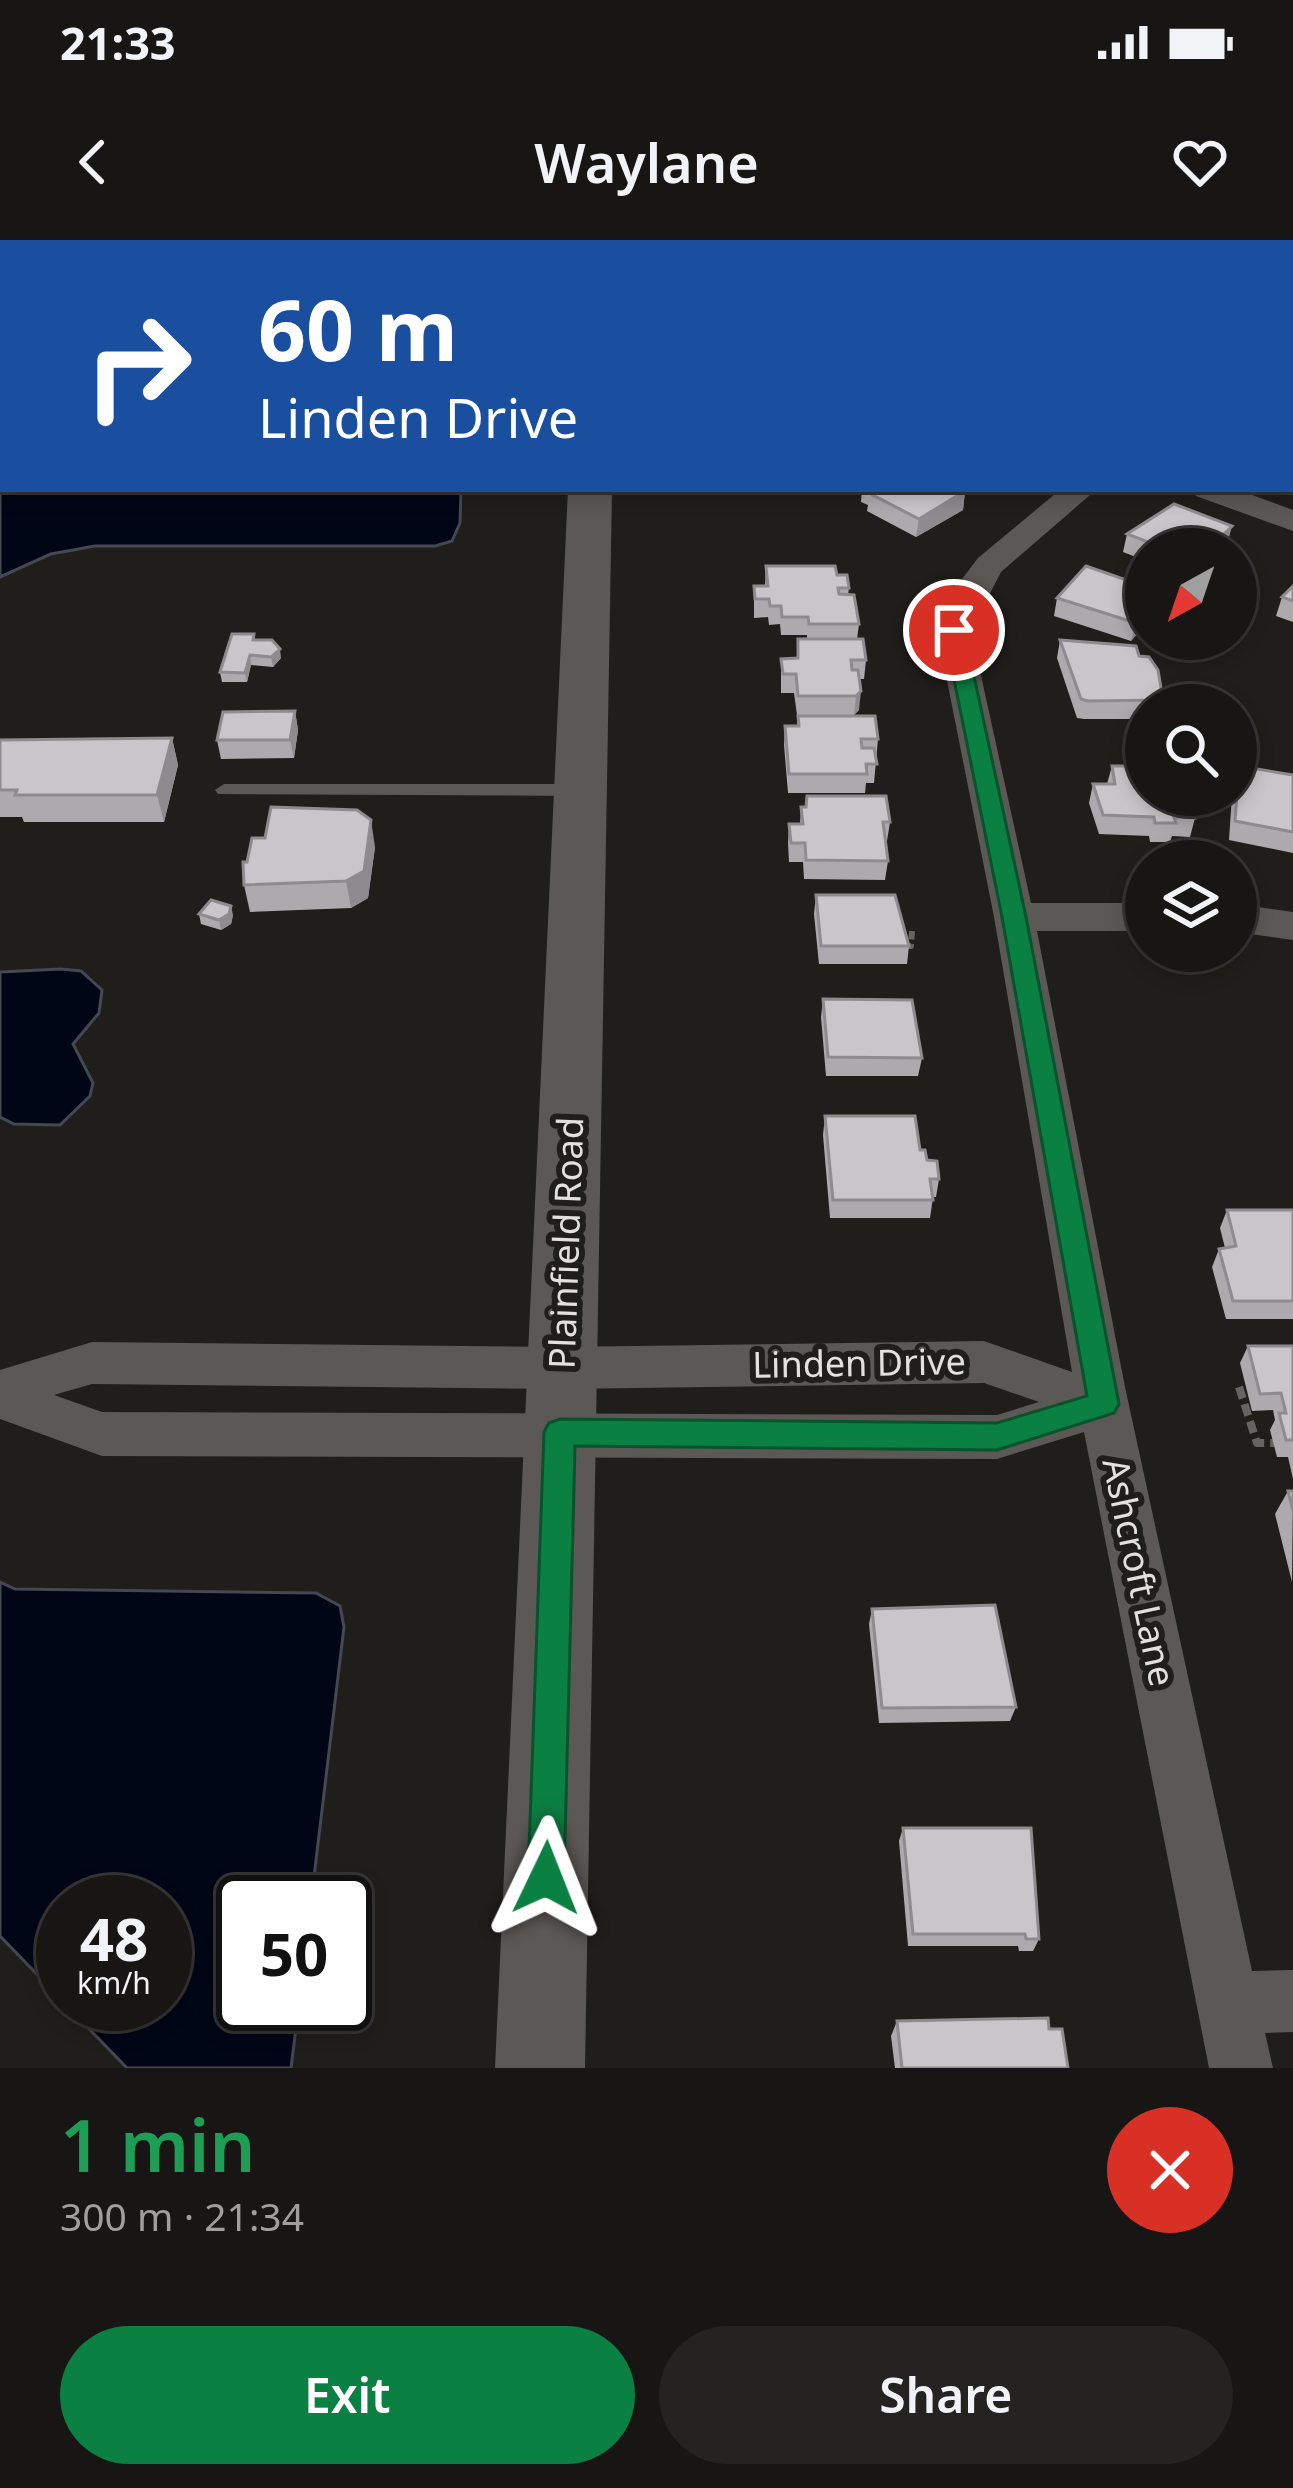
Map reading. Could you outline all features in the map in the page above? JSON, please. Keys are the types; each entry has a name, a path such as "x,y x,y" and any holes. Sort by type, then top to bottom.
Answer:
{"main road":[{"name":"Plainfield Road","path":"540,2068 590,492"}],"street":[{"name":"Ashcroft Lane","path":"1073,492 991,560 967,589 954,630 1014,917 1104,1404 1241,2068"},
{"path":"1215,492 1293,521"},
{"path":"1014,917 1125,916"},
{"path":"1257,921 1293,926"},
{"name":"Linden Drive","path":"0,1394 102,1434 984,1362 1104,1404"},
{"name":"Linden Drive","path":"0,1394 92,1363 997,1437 1104,1404"},
{"path":"1228,2003 1293,2001"}],"lane":[{"path":"224,790 579,790"}],"path":[{"path":"904,946 910,946 912,931"},
{"path":"1238,1387 1257,1442 1274,1444"}],"water":[{"path":"0,492 461,492 460,523 452,541 435,546 95,546 51,554 0,577"},
{"path":"81,971 102,990 99,1013 73,1044 93,1083 90,1096 60,1125 14,1124 0,1117 0,972"},
{"path":"0,1582 15,1589 316,1593 340,1606 344,1627 314,1875 216,1875 216,2031 296,2031 291,2068 127,2068 91,2031 192,2031 192,1875 36,1875 36,1973 0,1936"}],"building":[{"path":"870,492 963,492 919,519"},
{"path":"1174,504 1232,526 1230,528 1136,528"},
{"path":"766,566 835,566 837,575 847,575 849,588 838,588 839,594 854,595 859,624 809,624 808,617 782,617 781,606 770,606 769,599 755,599 754,586 768,586"},
{"path":"1086,566 1125,580 1125,620 1057,598"},
{"path":"232,634 254,634 253,640 272,640 280,649 271,657 250,655 245,673 220,672"},
{"path":"798,639 863,639 866,660 851,660 861,691 856,696 798,696 796,674 783,674 781,659 798,658"},
{"path":"1060,640 1125,645 1125,660 1151,660 1158,670 1160,684 1125,684 1125,701 1081,699"},
{"path":"295,711 290,740 217,740 223,712"},
{"path":"798,716 875,716 878,739 861,739 862,748 874,748 877,764 866,764 867,774 789,774 785,726 799,726"},
{"path":"172,738 157,795 15,795 17,790 0,790 0,740"},
{"path":"1112,766 1125,766 1125,816 1103,815 1093,784 1115,784"},
{"path":"1257,769 1293,775 1293,832 1235,821 1235,816 1257,816"},
{"path":"807,796 886,796 890,822 883,822 888,861 806,860 805,843 791,843 789,824 803,824 801,807 806,807"},
{"path":"271,807 357,810 371,820 364,871 346,881 244,885 243,862 247,862 252,838 265,838"},
{"path":"1128,816 1195,818 1155,823 1154,817"},
{"path":"816,895 895,895 909,946 821,946"},
{"path":"211,900 231,906 229,914 219,920 199,914"},
{"path":"823,999 912,1000 922,1058 828,1057"},
{"path":"825,1116 915,1116 920,1150 925,1150 927,1160 937,1161 939,1179 930,1179 933,1200 833,1200"},
{"path":"1227,1210 1293,1210 1293,1301 1233,1301 1219,1249 1236,1246"},
{"path":"1248,1346 1293,1346 1293,1440 1286,1440 1279,1413 1286,1413 1281,1393 1260,1394"},
{"path":"995,1605 1016,1707 882,1708 872,1609"},
{"path":"903,1828 1031,1828 1039,1939 1026,1939 1025,1934 913,1934"},
{"path":"1048,2018 1049,2029 1062,2029 1068,2068 902,2068 897,2021"}],"route":[{"path":"546,1878 560,1432 997,1437 1104,1404 1014,917 954,630"}]}
